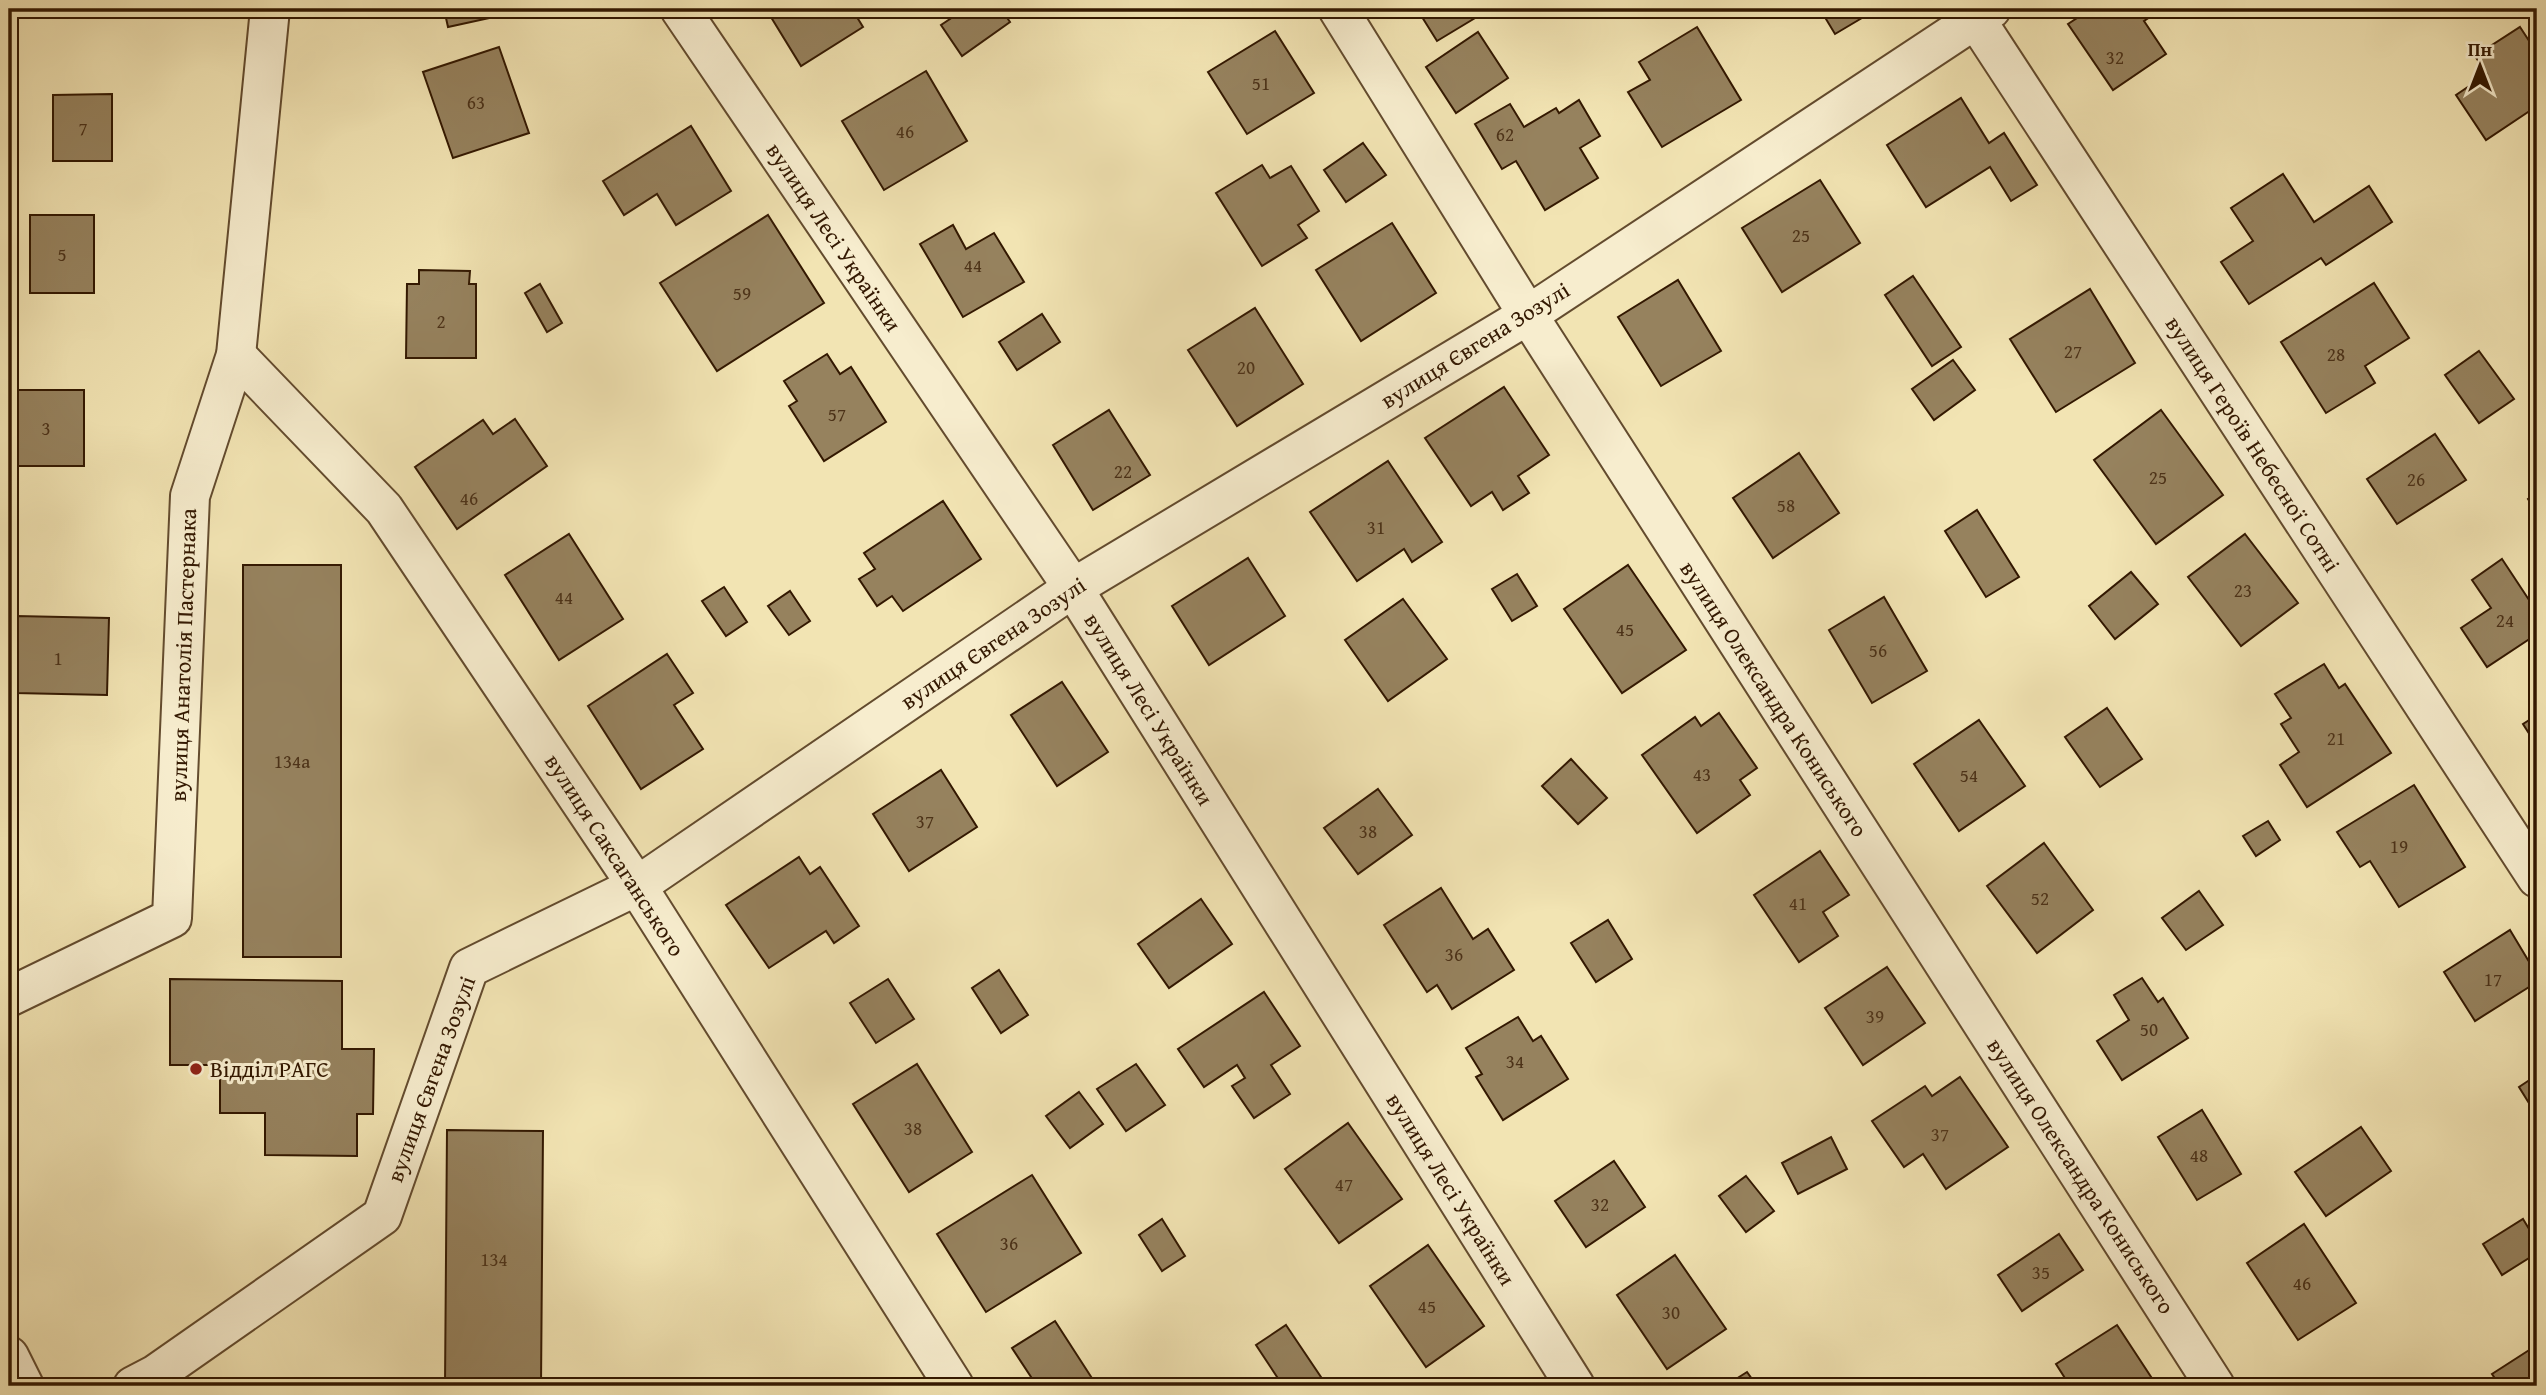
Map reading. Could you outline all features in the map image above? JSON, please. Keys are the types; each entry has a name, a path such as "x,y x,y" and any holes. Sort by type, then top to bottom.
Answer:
{"street":[{"name":"вулиця Анатолія Пастернака","path":"9,997 172,918 190,496 236,355 270,9"},
{"name":"вулиця Лесі Українки","path":"680,9 1073,588 1575,1386"},
{"name":"вулиця Олександра Кониського","path":"1338,9 1528,315 2215,1386"},
{"name":"вулиця Євгена Зозулі","path":"133,1386 156,1374 382,1216 469,968 637,886 1073,588 1528,315 1978,12"},
{"name":"вулиця Героїв Небесної Сотні","path":"1978,12 2537,878"},
{"name":"вулиця Саксаганського","path":"236,355 384,509 637,886 954,1386"},
{"path":"9,1356 24,1386"}],"building":[{"path":"444,9 531,9 448,27"},
{"path":"766,9 852,9 863,27 801,66"},
{"path":"965,9 1001,9 1010,22 962,56 941,25"},
{"path":"1417,9 1490,9 1437,41"},
{"path":"1820,9 1877,9 1835,34"},
{"path":"2091,9 2162,9 2144,21 2166,54 2113,90 2068,24"},
{"path":"1697,27 1741,100 1662,147 1628,92 1650,80 1639,62"},
{"path":"2520,27 2537,53 2537,106 2486,140 2456,95 2487,74 2475,56"},
{"path":"1275,31 1314,93 1247,134 1208,72"},
{"path":"1478,32 1508,78 1456,113 1426,67"},
{"path":"499,47 529,133 453,158 423,72"},
{"path":"926,71 967,141 884,190 842,121"},
{"path":"112,94 112,161 53,161 53,95"},
{"path":"1961,98 1989,143 2004,133 2037,185 2011,201 1990,167 1926,207 1887,145"},
{"path":"1579,100 1600,136 1580,148 1598,178 1545,210 1516,161 1502,169 1475,124 1510,104 1524,127 1556,108 1559,113"},
{"path":"691,126 731,191 676,225 657,194 624,215 603,181"},
{"path":"1363,143 1386,175 1346,202 1324,170"},
{"path":"1262,165 1270,178 1291,166 1319,211 1298,225 1307,238 1262,266 1216,193"},
{"path":"2283,174 2314,222 2369,186 2392,222 2326,265 2321,258 2249,304 2221,262 2253,241 2231,208"},
{"path":"1820,180 1860,243 1782,292 1742,228"},
{"path":"30,215 94,215 94,293 30,293"},
{"path":"768,215 824,303 717,371 660,283"},
{"path":"1392,223 1436,293 1361,341 1316,270"},
{"path":"953,225 966,249 994,233 1024,282 963,317 920,244"},
{"path":"419,270 470,271 469,284 476,284 476,358 406,358 407,284 419,284"},
{"path":"1913,276 1961,347 1932,366 1885,295"},
{"path":"1678,280 1721,351 1661,386 1618,317"},
{"path":"2374,283 2409,338 2365,366 2375,383 2326,413 2281,342"},
{"path":"540,284 562,323 547,332 525,293"},
{"path":"2090,289 2135,363 2056,412 2010,339"},
{"path":"1255,308 1303,384 1237,426 1188,350"},
{"path":"1042,314 1060,342 1017,370 999,342"},
{"path":"2479,351 2514,399 2479,423 2445,375"},
{"path":"827,354 840,374 851,367 886,422 824,461 789,406 797,401 784,381"},
{"path":"1953,360 1975,390 1934,420 1912,389"},
{"path":"1504,387 1549,455 1518,476 1529,493 1503,510 1492,492 1471,506 1425,438"},
{"path":"9,390 84,390 84,466 9,466"},
{"path":"1109,410 1150,475 1093,510 1053,445"},
{"path":"2161,410 2223,495 2156,544 2094,460"},
{"path":"515,419 547,466 457,529 415,467 483,420 493,434"},
{"path":"2435,434 2466,480 2397,524 2367,479"},
{"path":"1799,453 1839,513 1773,558 1733,498"},
{"path":"1388,461 1442,542 1412,562 1404,549 1357,581 1310,512"},
{"path":"2537,492 2537,513 2528,499"},
{"path":"943,501 981,559 903,611 892,596 877,606 859,579 875,569 864,553"},
{"path":"1977,510 2019,577 1986,597 1945,531"},
{"path":"569,534 623,619 559,660 505,575"},
{"path":"2245,534 2298,603 2241,646 2188,577"},
{"path":"1248,558 1285,616 1209,665 1172,606"},
{"path":"2502,559 2537,612 2537,634 2487,667 2461,628 2491,608 2472,580"},
{"path":"243,565 341,565 341,957 243,957"},
{"path":"1628,565 1686,650 1622,693 1564,609"},
{"path":"2131,572 2158,604 2115,639 2089,606"},
{"path":"1517,574 1537,606 1512,621 1492,589"},
{"path":"724,587 747,622 726,636 702,601"},
{"path":"790,591 810,621 789,635 768,606"},
{"path":"1884,597 1927,671 1872,703 1829,630"},
{"path":"1403,599 1447,659 1388,701 1345,640"},
{"path":"16,616 109,618 107,695 15,693 15,676 9,676 9,640 15,640"},
{"path":"667,654 693,693 674,705 703,749 641,789 588,706"},
{"path":"2324,664 2339,688 2345,684 2391,753 2307,807 2280,765 2299,752 2281,724 2291,718 2275,694"},
{"path":"1062,682 1108,752 1057,786 1011,715"},
{"path":"2107,708 2142,759 2100,787 2065,737"},
{"path":"1719,713 1757,768 1740,780 1750,795 1697,833 1642,755 1695,717 1701,726"},
{"path":"2537,715 2537,746 2523,724"},
{"path":"1979,720 2025,786 1959,831 1914,764"},
{"path":"1571,759 1607,798 1578,824 1542,786"},
{"path":"941,770 977,827 909,871 873,814"},
{"path":"2414,785 2465,867 2399,907 2370,861 2360,867 2337,832"},
{"path":"1378,789 1412,835 1358,874 1324,828"},
{"path":"2268,821 2280,840 2256,856 2243,836"},
{"path":"2044,843 2093,910 2037,953 1987,886"},
{"path":"1820,851 1849,895 1823,912 1838,936 1799,962 1754,895"},
{"path":"799,857 810,874 820,867 859,926 834,943 826,931 769,968 726,905"},
{"path":"1441,888 1473,939 1488,929 1514,970 1452,1009 1437,985 1427,992 1384,925"},
{"path":"2199,891 2223,925 2186,950 2162,918"},
{"path":"1201,899 1232,944 1169,988 1138,944"},
{"path":"1608,920 1632,959 1596,982 1571,943"},
{"path":"2510,930 2537,975 2537,982 2475,1021 2444,972"},
{"path":"1887,967 1925,1023 1863,1065 1825,1008"},
{"path":"999,970 1028,1015 1001,1033 972,988"},
{"path":"2142,978 2158,1002 2163,998 2188,1038 2122,1080 2097,1041 2129,1020 2114,995"},
{"path":"170,979 342,981 342,1049 374,1049 373,1114 357,1114 357,1156 265,1155 265,1113 220,1113 220,1065 170,1065"},
{"path":"888,979 914,1019 876,1043 850,1003"},
{"path":"1264,992 1300,1046 1271,1065 1290,1094 1254,1118 1232,1086 1245,1078 1237,1065 1204,1087 1178,1049"},
{"path":"1518,1017 1533,1041 1541,1036 1568,1079 1503,1120 1476,1077 1482,1074 1466,1048"},
{"path":"917,1064 972,1152 909,1192 853,1104"},
{"path":"1136,1064 1165,1105 1126,1131 1097,1089"},
{"path":"2537,1075 2537,1116 2519,1087"},
{"path":"1960,1077 2008,1147 1946,1189 1923,1154 1904,1167 1872,1121 1925,1086 1932,1096"},
{"path":"1079,1092 1103,1124 1070,1148 1046,1116"},
{"path":"2202,1110 2241,1174 2197,1200 2158,1137"},
{"path":"1348,1123 1402,1199 1339,1243 1285,1169"},
{"path":"2361,1127 2391,1171 2326,1216 2295,1172"},
{"path":"447,1130 543,1131 541,1386 445,1386"},
{"path":"1831,1137 1847,1169 1798,1194 1782,1163"},
{"path":"1614,1161 1645,1207 1586,1247 1555,1201"},
{"path":"1032,1175 1081,1253 986,1312 937,1234"},
{"path":"1746,1176 1774,1211 1746,1232 1719,1196"},
{"path":"1162,1219 1185,1256 1162,1271 1139,1235"},
{"path":"2523,1219 2537,1242 2537,1253 2502,1275 2483,1244"},
{"path":"2304,1224 2356,1303 2298,1340 2247,1263"},
{"path":"2059,1234 2083,1270 2022,1311 1998,1275"},
{"path":"1428,1245 1484,1326 1426,1367 1370,1286"},
{"path":"1675,1255 1726,1329 1667,1369 1617,1295"},
{"path":"1055,1321 1097,1386 1037,1386 1012,1348"},
{"path":"1286,1325 1327,1386 1283,1386 1256,1345"},
{"path":"2117,1325 2157,1386 2070,1386 2056,1364"},
{"path":"2537,1345 2537,1386 2500,1386 2492,1374"},
{"path":"1747,1372 1757,1386 1725,1386"}],"place":[{"name":"Відділ РАГС","path":"196,1069"}]}
